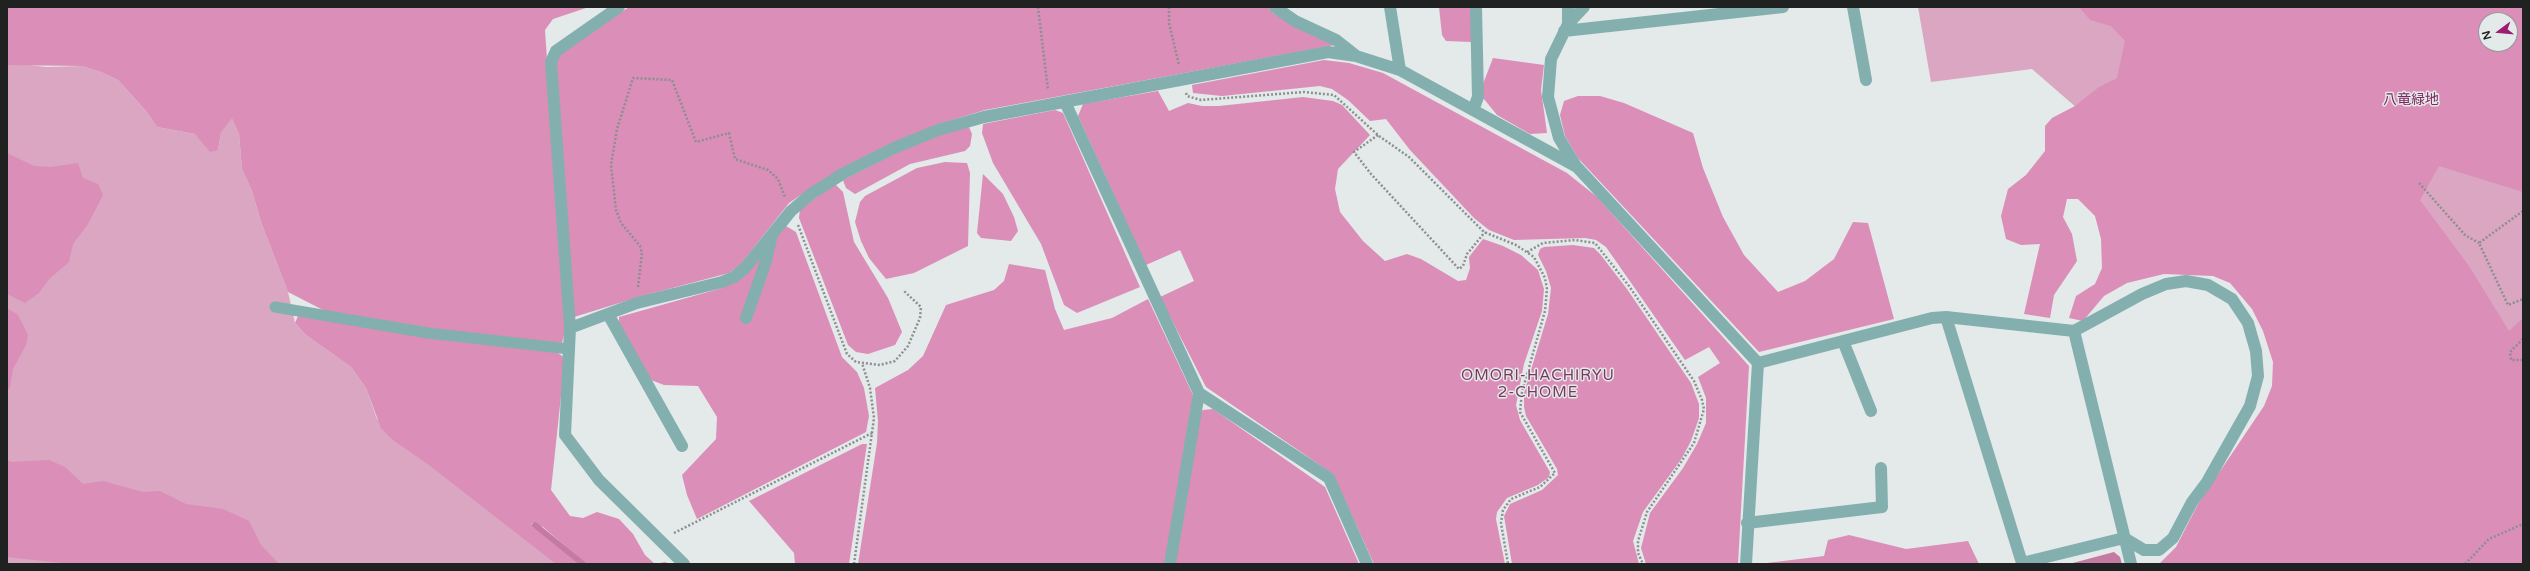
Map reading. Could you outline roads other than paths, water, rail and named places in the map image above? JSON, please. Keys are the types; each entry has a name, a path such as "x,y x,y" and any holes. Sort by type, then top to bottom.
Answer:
{"street":[{"path":"619,7 556,51 551,62 570,328 565,435 599,480 662,539 684,564"},
{"path":"1275,7 1295,21 1336,40 1356,56"},
{"path":"1390,7 1400,70"},
{"path":"1473,110 1478,97 1476,7"},
{"path":"1566,28 1568,7"},
{"path":"1584,7 1566,28 1551,59 1548,97 1559,138 1577,167 1758,364 1747,522 1746,564"},
{"path":"1566,28 1784,7"},
{"path":"1853,7 1866,80"},
{"path":"570,328 636,303 722,282 734,277 745,268 791,211 810,194 844,173 894,148 938,130 984,117 1182,81 1328,52 1356,56 1400,70 1577,167"},
{"path":"1064,102 1199,393 1329,478 1368,564"},
{"path":"746,318 765,264 772,236"},
{"path":"1758,364 1932,318 1946,317 2074,331 2142,294 2166,284 2186,281 2208,285 2232,299 2248,323 2256,351 2258,376 2250,406 2207,482 2192,502 2173,538 2159,550 2144,550 2124,538 2022,563 1946,317"},
{"path":"608,314 682,446"},
{"path":"2074,331 2131,564"},
{"path":"1843,341 1871,411"},
{"path":"1170,564 1199,393"},
{"path":"1747,522 1882,507 1881,468"}],"lane":[{"path":"275,307 428,333 569,349"}],"waterway":[{"path":"535,525 583,564"}],"district":[{"name":"OMORI-HACHIRYU 2-CHOME","path":"1538,384"}],"park label":[{"name":"八竜緑地","path":"2411,100"}]}
